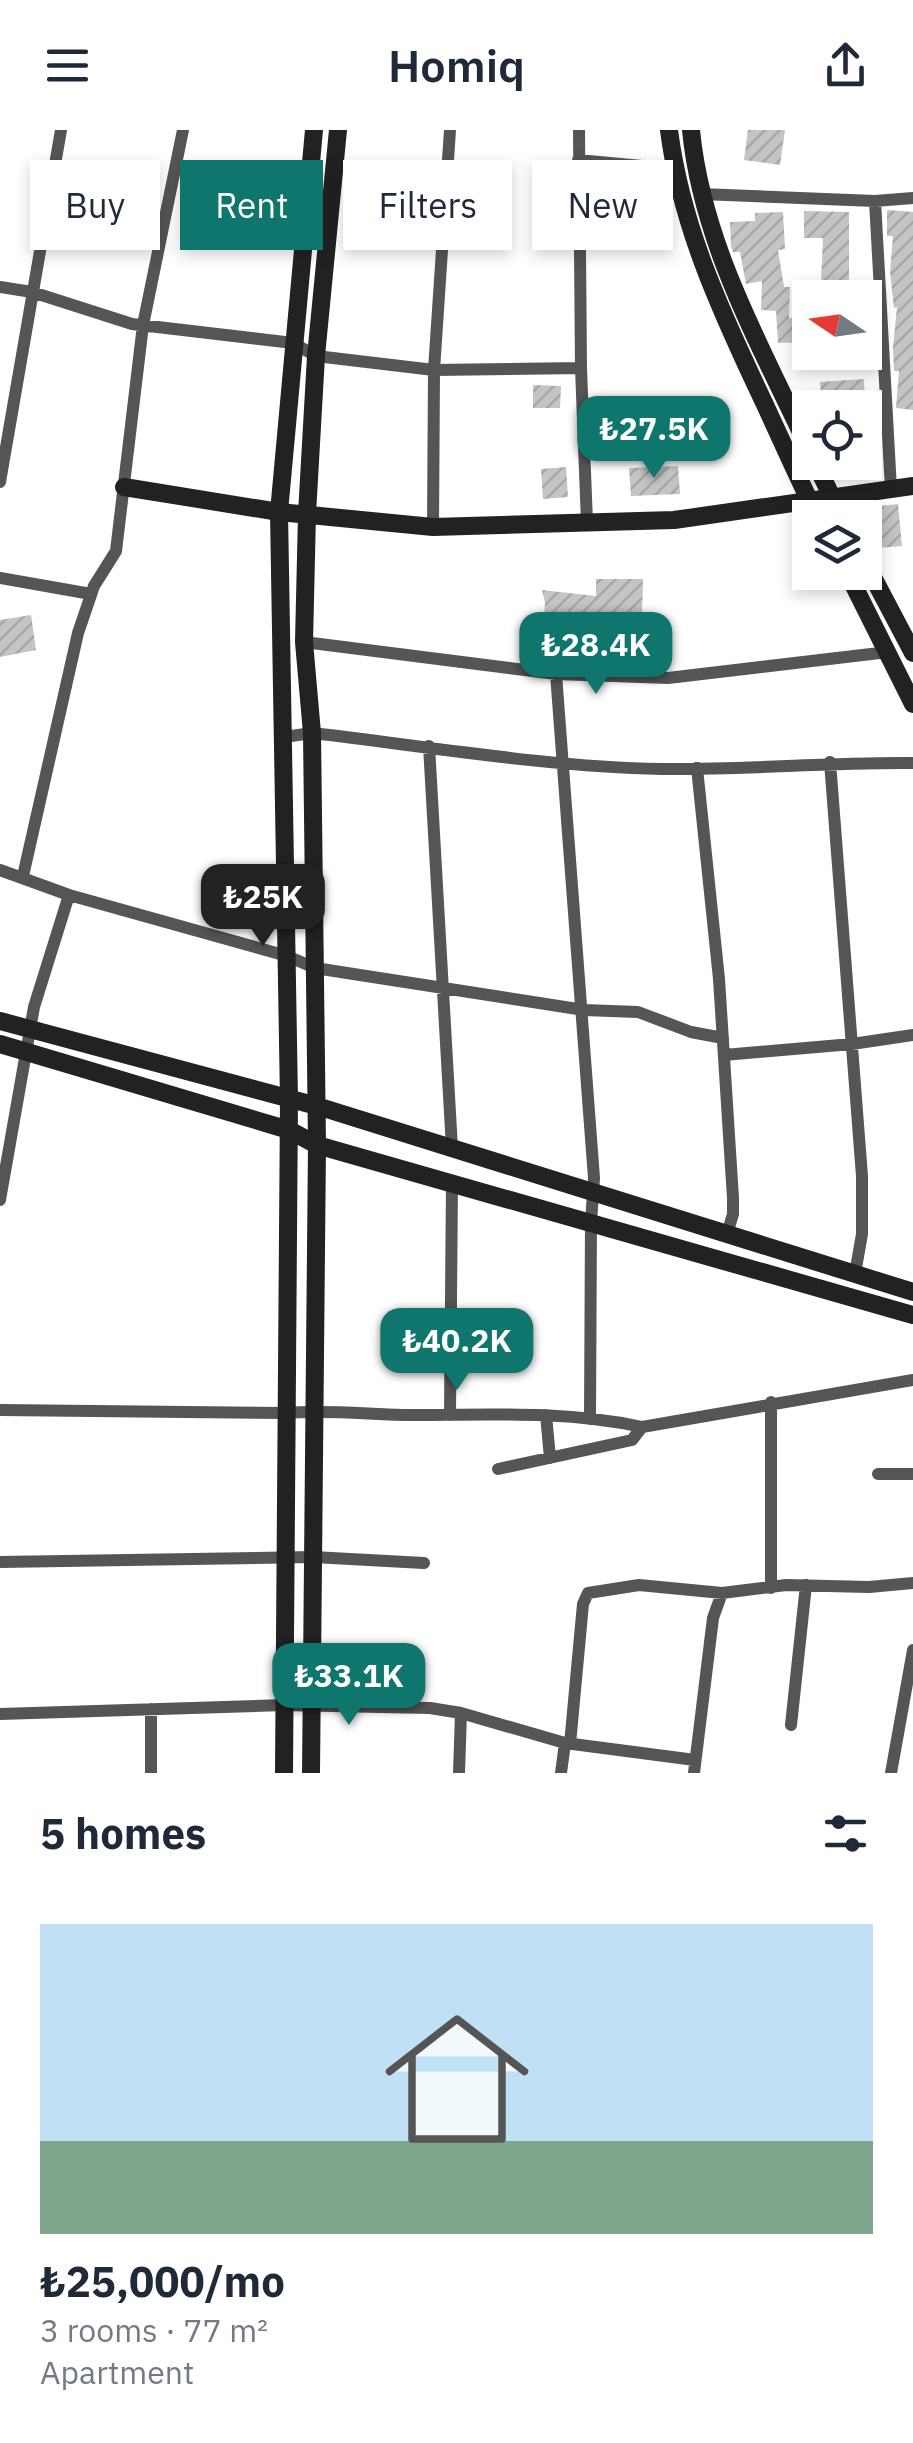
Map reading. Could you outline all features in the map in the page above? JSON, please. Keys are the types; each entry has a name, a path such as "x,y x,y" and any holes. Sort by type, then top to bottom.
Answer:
{"main road":[{"path":"284,1773 289,1100 279,512 314,130"},
{"path":"311,1773 318,1145 312,732 304,642 316,356 338,130"},
{"path":"670,130 674,169 700,260 809,500"},
{"path":"691,130 701,194 729,278 792,413"},
{"path":"824,480 833,500 913,486"},
{"path":"124,487 279,512 433,527 674,520 792,503"},
{"path":"856,590 913,704"},
{"path":"881,590 911,645"},
{"path":"0,1021 317,1106 913,1292"},
{"path":"0,1044 288,1130 318,1145 913,1315"}],"street":[{"path":"0,482 61,130"},
{"path":"22,876 69,664 91,594 116,551 143,325 182,130"},
{"path":"433,527 434,370 450,130"},
{"path":"578,160 580,130"},
{"path":"701,194 913,198"},
{"path":"875,200 892,488"},
{"path":"579,250 587,523"},
{"path":"0,287 32,292 143,325 294,342 316,356 434,370 581,368"},
{"path":"0,578 91,594"},
{"path":"304,642 556,674 668,678 888,652"},
{"path":"556,674 584,1010 594,1192 590,1419"},
{"path":"284,737 312,732 564,762 659,769 913,763"},
{"path":"429,746 452,1148"},
{"path":"830,762 862,1176 862,1234 854,1274"},
{"path":"697,768 723,1038 733,1198 727,1234"},
{"path":"0,870 69,894 287,956 315,968 584,1010 638,1012 691,1032 723,1038"},
{"path":"0,1200 30,1029 69,894"},
{"path":"724,1055 913,1035"},
{"path":"450,1415 452,1183"},
{"path":"0,1410 546,1415 642,1427 913,1380"},
{"path":"771,1402 771,1588"},
{"path":"546,1415 550,1458"},
{"path":"498,1469 632,1440 642,1427"},
{"path":"878,1474 913,1474"},
{"path":"0,1562 313,1557 424,1563"},
{"path":"561,1773 583,1604 588,1593 639,1584 722,1593 806,1585 868,1587 913,1582"},
{"path":"790,1725 806,1585"},
{"path":"0,1714 284,1705 430,1708 460,1712 567,1744 694,1766 713,1618 722,1593"},
{"path":"891,1773 913,1650"},
{"path":"150,1773 151,1709"},
{"path":"459,1773 460,1712"}],"building":[{"path":"748,130 785,130 780,165 744,160"},
{"path":"887,210 913,212 913,410 896,408 899,371 894,371 893,348 897,307 894,308 890,272 893,236 887,236"},
{"path":"804,211 849,212 849,280 821,280 823,238 804,238"},
{"path":"783,212 785,249 778,250 784,287 790,287 792,342 778,343 776,311 761,310 762,281 746,284 740,252 733,252 731,246 730,222 755,221 755,213"},
{"path":"864,379 864,390 821,390 820,382"},
{"path":"533,385 561,386 560,408 533,408"},
{"path":"678,466 680,494 631,496 629,468"},
{"path":"566,467 568,497 543,499 541,469"},
{"path":"898,504 902,546 882,548 882,506"},
{"path":"596,579 643,579 641,654 611,658 610,654 594,653 594,640 542,640 542,590 596,596"},
{"path":"31,615 36,650 0,657 0,620"}]}
